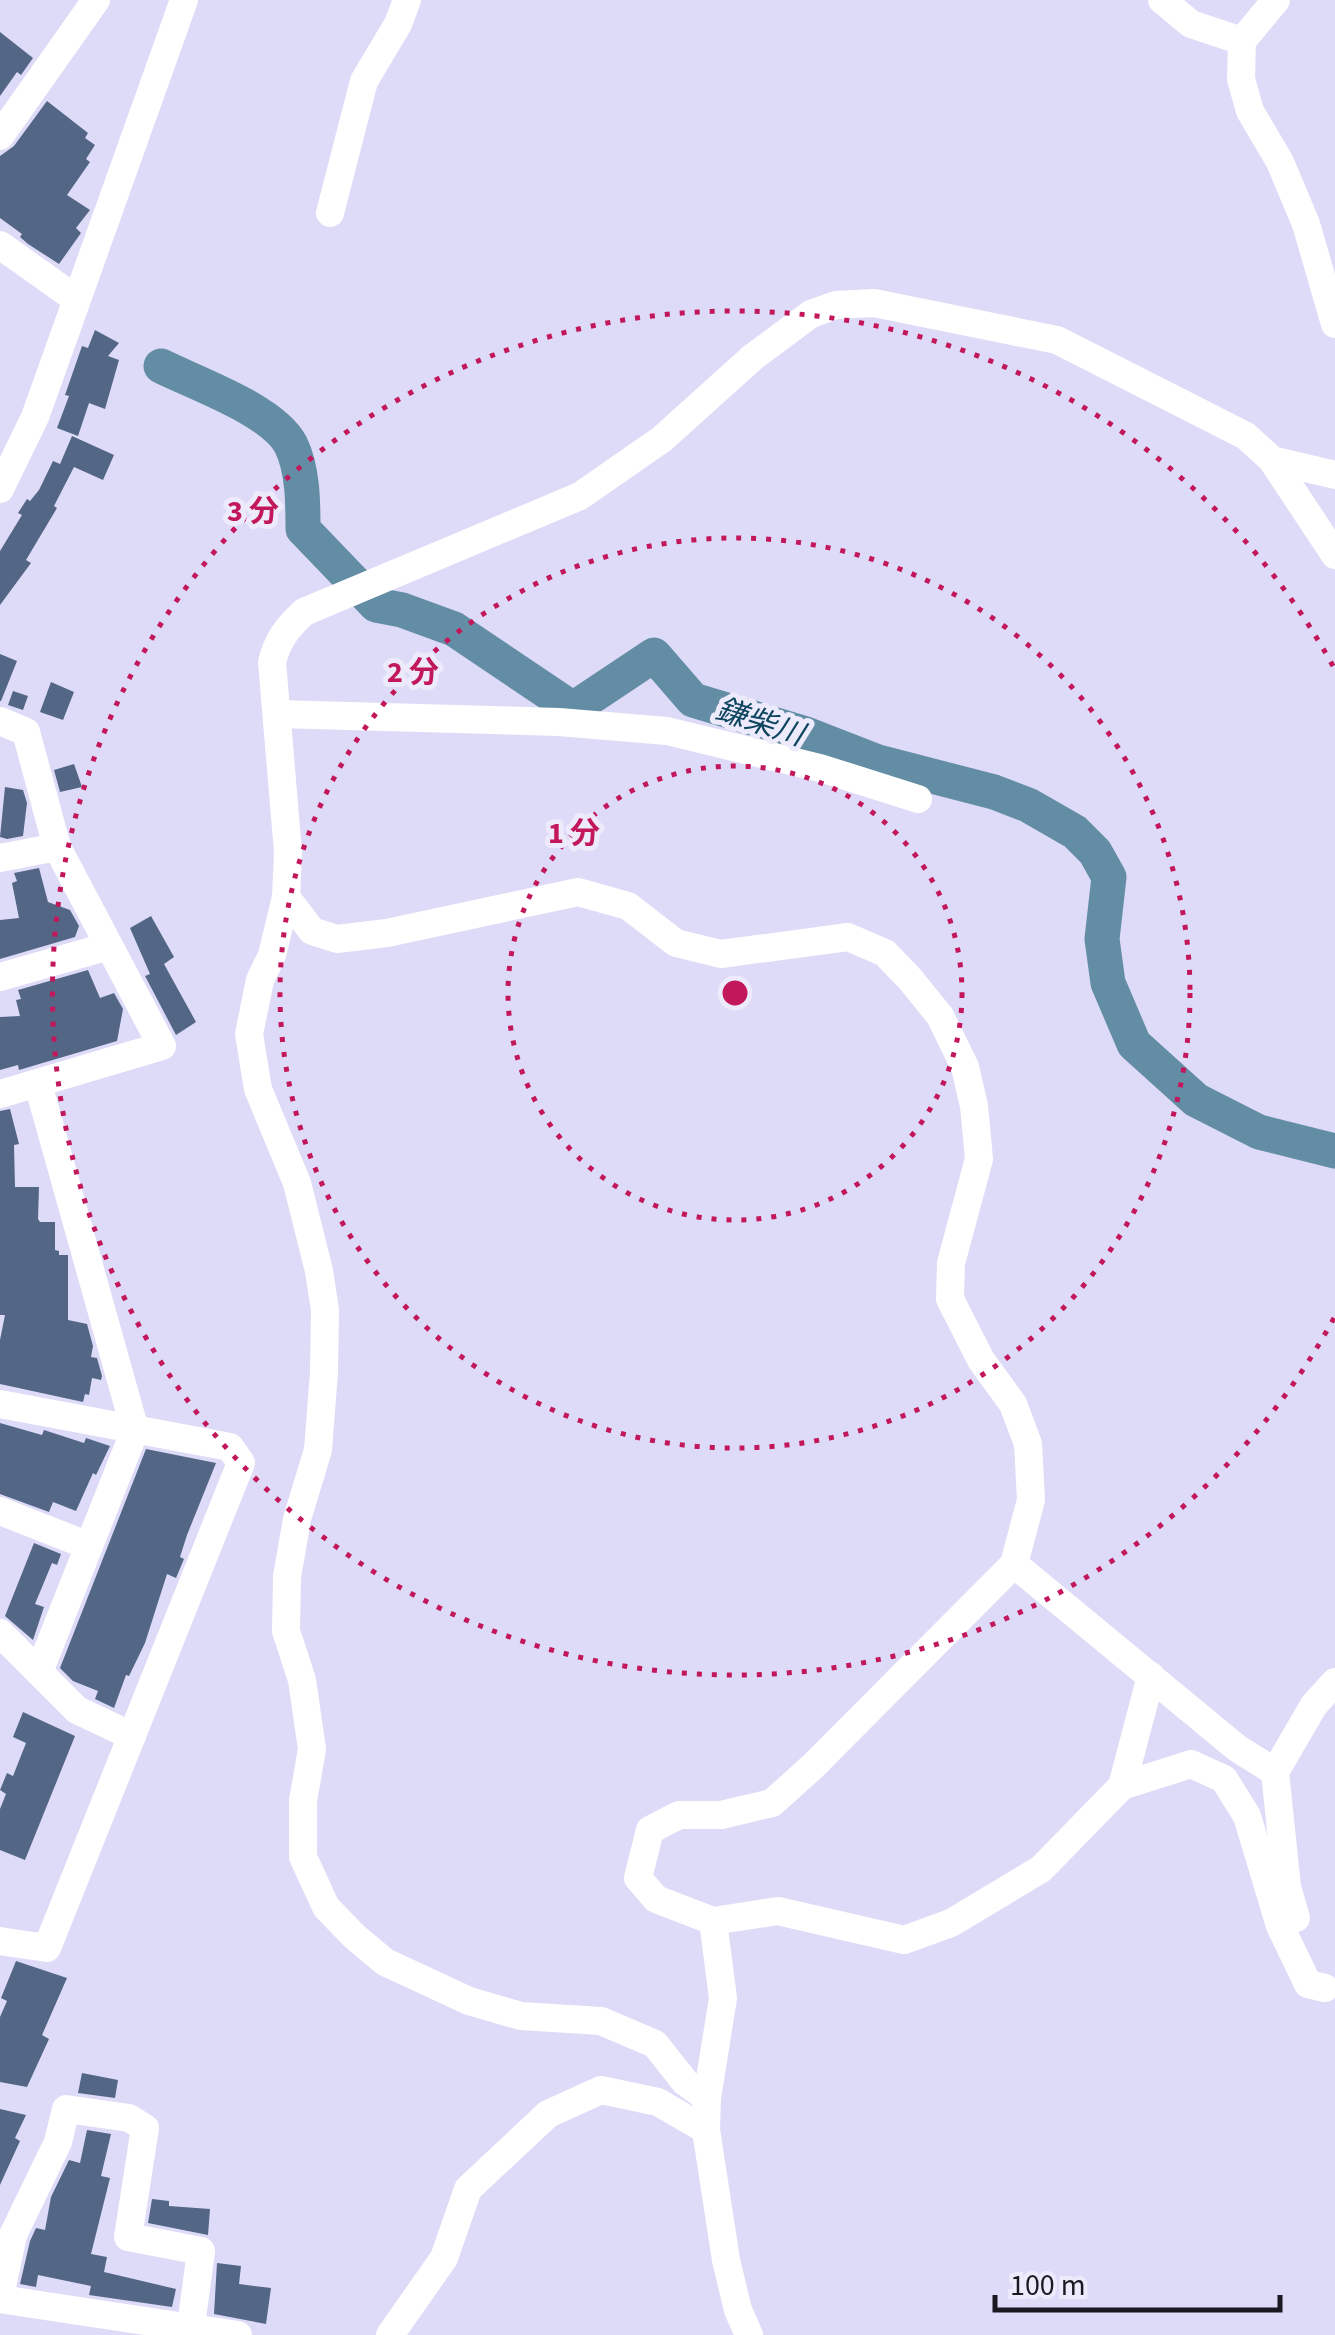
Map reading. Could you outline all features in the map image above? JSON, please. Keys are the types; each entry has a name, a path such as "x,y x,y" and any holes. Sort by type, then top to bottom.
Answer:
{"street":[{"path":"0,136 96,0"},
{"path":"0,489 35,417 184,0"},
{"path":"330,213 364,81 398,24 406,0"},
{"path":"1162,0 1191,24 1242,41"},
{"path":"1276,0 1242,41 1241,79 1250,112 1280,162 1306,224 1335,324"},
{"path":"0,245 76,299"},
{"path":"708,2098 685,2082 655,2044 600,2021 521,2016 469,2001 386,1962 326,1907 303,1856 303,1801 312,1749 302,1680 286,1631 287,1577 297,1519 318,1450 324,1310 319,1271 297,1184 258,1089 249,1034 260,980 272,955 286,896 288,852 272,662 283,632 304,612 580,496 662,439 753,357 811,314 836,305 874,303 1057,340 1246,436 1272,460 1335,555"},
{"path":"1272,460 1335,475"},
{"path":"277,714 559,722 667,731 820,768 918,799"},
{"path":"0,721 26,732 57,847 162,1046 0,1094"},
{"path":"0,858 57,847"},
{"path":"286,896 312,931 337,939 386,933 578,892 628,906 676,943 721,954 848,937 885,952 940,1016 965,1067 974,1106 979,1160 951,1263 950,1299 981,1360 1013,1404 1028,1444 1032,1500 1014,1564 772,1803 720,1815 679,1815 650,1830 638,1878 656,1900 713,1921 778,1912 904,1940 951,1923 1042,1869 1122,1786 1190,1764 1224,1780 1247,1816 1280,1926 1308,1984 1330,1994"},
{"path":"0,978 110,946"},
{"path":"38,1084 135,1430 39,1672"},
{"path":"0,1404 230,1446 241,1463 48,1948 0,1941"},
{"path":"0,1511 89,1546"},
{"path":"1014,1564 1238,1748 1274,1772"},
{"path":"0,1634 77,1710 132,1736"},
{"path":"1122,1786 1152,1676"},
{"path":"1330,1994 1302,1938 1287,1887 1274,1772 1314,1705 1335,1682"},
{"path":"713,1921 723,1998 706,2130 726,2260 738,2310 749,2335"},
{"path":"390,2335 444,2258 468,2189 548,2114 600,2090 658,2102 706,2130"},
{"path":"191,2326 201,2252 128,2236 145,2128 129,2118 66,2109 58,2142 12,2234 0,2298 238,2335"}],"building":[{"path":"0,32 33,58 0,96"},
{"path":"47,101 88,133 85,138 95,145 86,159 90,162 67,195 90,210 76,228 81,233 59,264 28,244 20,237 22,234 0,218 0,156 14,146"},
{"path":"95,330 119,343 108,356 119,360 105,409 89,403 78,436 57,428 82,346 88,348"},
{"path":"72,436 114,455 103,480 74,467 54,506 57,508 26,560 31,563 0,605 0,551 22,515 18,513 39,490 53,461 60,464"},
{"path":"0,654 17,661 1,701 0,701"},
{"path":"51,682 74,692 63,720 40,712"},
{"path":"13,691 28,696 23,710 8,705"},
{"path":"74,764 82,787 60,792 54,770"},
{"path":"5,787 23,790 27,803 23,836 0,837"},
{"path":"39,868 48,902 70,910 79,926 75,937 0,959 0,920 19,918 12,883 17,881 14,873"},
{"path":"151,916 174,957 164,964 196,1022 176,1035 145,976 150,974 130,928"},
{"path":"88,970 100,998 114,993 123,1009 117,1041 19,1070 18,1065 0,1070 0,1017 20,1016 18,990"},
{"path":"10,1109 19,1144 14,1145 15,1187 39,1187 38,1219 55,1222 55,1250 59,1255 68,1255 68,1320 87,1324 93,1346 91,1357 97,1358 102,1376 101,1380 92,1378 89,1395 85,1394 83,1402 0,1384 0,1340 5,1315 0,1315 0,1111"},
{"path":"0,1423 42,1435 44,1430 84,1443 86,1438 110,1446 76,1511 53,1502 49,1512 0,1494"},
{"path":"146,1449 216,1463 187,1535 180,1557 184,1559 176,1578 167,1574 145,1643 129,1676 126,1675 114,1708 95,1699 98,1691 73,1681 60,1668"},
{"path":"34,1543 61,1554 57,1565 52,1563 35,1604 44,1607 33,1640 5,1616"},
{"path":"23,1712 75,1736 25,1860 0,1850 0,1809 6,1794 0,1790 7,1773 13,1776 26,1743 13,1737"},
{"path":"16,1961 67,1978 42,2035 49,2039 27,2087 0,2082 0,2017 7,2001 1,1998"},
{"path":"82,2073 118,2080 115,2098 78,2093"},
{"path":"0,2109 26,2115 15,2138 20,2141 0,2185"},
{"path":"87,2130 111,2134 101,2176 110,2178 91,2254 107,2257 104,2272 176,2289 172,2307 89,2295 91,2286 38,2275 36,2287 20,2284 30,2241 36,2228 45,2230 51,2197 69,2160 80,2163"},
{"path":"152,2199 169,2201 169,2206 210,2209 208,2235 148,2223"},
{"path":"217,2263 241,2266 239,2284 271,2288 266,2324 214,2314"}],"waterway":[{"name":"鎌柴川","path":"161,366 251,409 282,432 298,465 303,529 376,605 454,629 573,709 654,655 693,700 806,734 878,762 994,792 1028,805 1075,832 1095,852 1109,877 1102,939 1108,983 1134,1044 1196,1100 1259,1132 1335,1151"}]}
